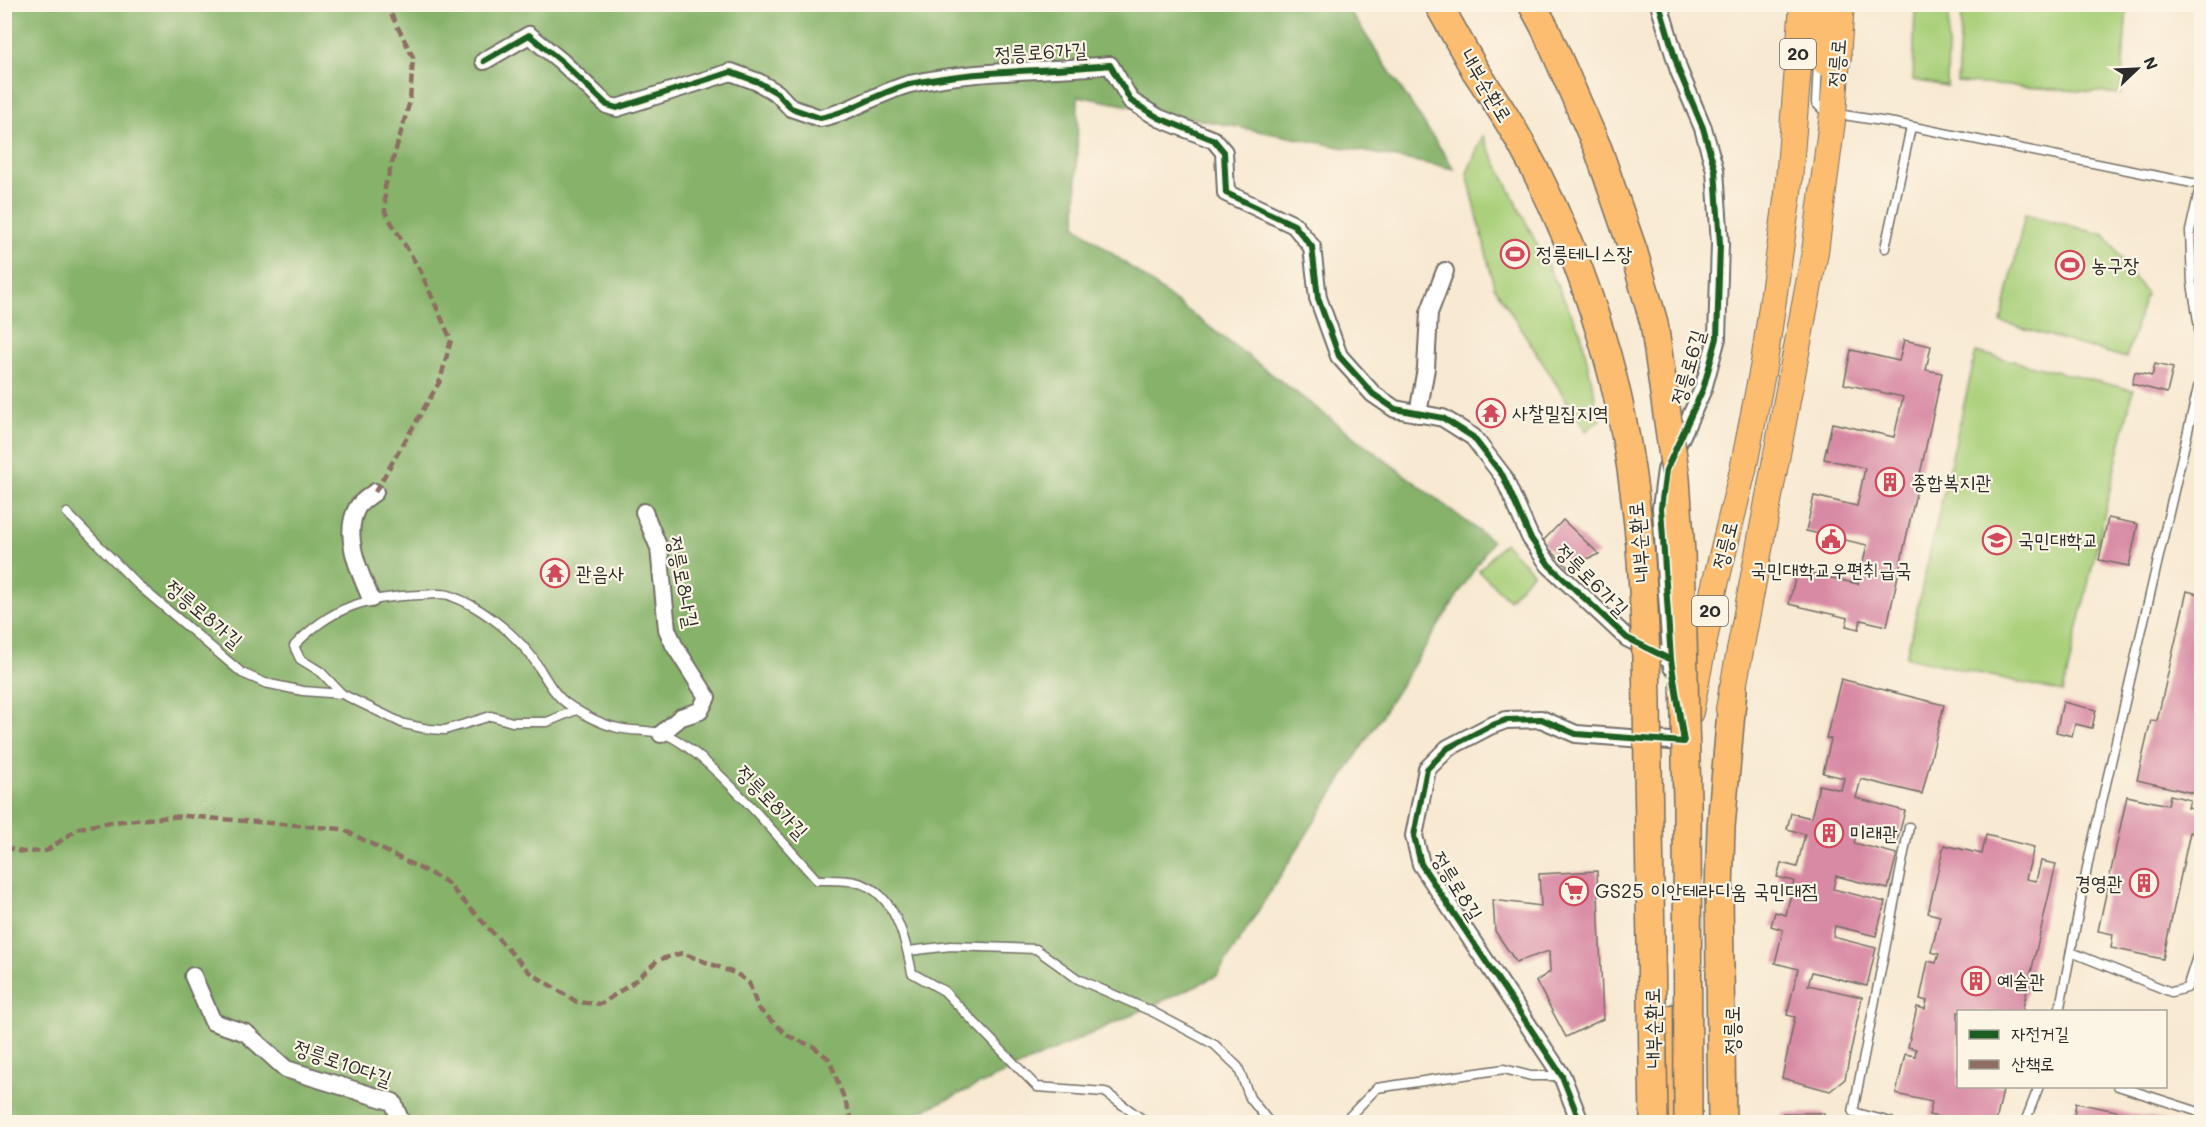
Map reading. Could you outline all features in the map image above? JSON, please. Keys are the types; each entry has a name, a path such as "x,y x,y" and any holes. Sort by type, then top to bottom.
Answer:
{"highway":[{"name":"내부순환로","path":"1438,4 1475,70 1524,149 1555,212 1602,336 1632,466 1646,639 1654,1122"},
{"name":"내부순환로","path":"1532,4 1545,28 1598,149 1634,253 1654,323 1677,478 1687,801 1688,1122"},
{"path":"1726,1122 1719,891 1721,827 1733,689"},
{"path":"1669,1122 1674,1018"}],"main road":[{"name":"정릉로","path":"1674,1122 1674,833 1684,742 1714,589 1743,470 1767,341 1788,193 1803,4"},
{"path":"1824,4 1829,52"},
{"name":"정릉로","path":"1726,1122 1710,986 1711,811 1745,612 1815,252 1833,113 1829,52 1841,4"},
{"name":"정릉로","path":"1726,1122 1733,689"}],"street":[{"name":"정릉로6길","path":"1659,4 1679,71 1704,128 1715,170 1720,244 1717,338 1703,389 1666,470 1662,486 1661,508 1671,660 1684,742"},
{"name":"정릉로6가길","path":"484,61 529,35 561,60 607,105 617,108 731,72 758,82 777,93 791,108 820,118 908,85 1010,69 1053,71 1110,65 1131,101 1159,118 1214,140 1224,153 1226,193 1294,225 1312,247 1318,298 1340,356 1373,394 1395,409 1443,418 1473,437 1503,476 1530,537 1549,566 1627,638 1671,660"},
{"path":"1418,414 1426,368 1429,313 1445,271"},
{"path":"371,599 360,574 351,538 357,507 375,492"},
{"name":"정릉로8나길","path":"644,512 659,548 667,629 707,697 700,711 681,717 661,734"},
{"name":"정릉로8길","path":"1580,1122 1562,1076 1421,864 1414,836 1423,780 1433,761 1448,748 1506,720 1541,719 1576,734 1684,742"},
{"name":"정릉로10다길","path":"193,976 213,1023 246,1033 286,1069 393,1102 401,1122"}],"lane":[{"path":"1833,113 2201,182 2190,231 2192,284 2199,328 2200,379 2119,720 2060,1010"},
{"path":"1885,248 1911,127"},
{"name":"정릉로8가길","path":"67,513 136,584 242,673 266,683 303,691 342,694"},
{"name":"정릉로8가길","path":"576,710 547,722 512,722 491,716 445,730 404,724 342,694 321,672 300,659 294,646 307,632 357,602 371,599 449,594 480,611 528,651 562,701 576,710 619,729 646,729 669,736 702,760 817,880 861,883 885,898 906,941 912,973 944,992 1037,1087 1105,1092 1146,1122"},
{"path":"1891,1122 1853,1112 1909,827"},
{"path":"2071,952 2171,992 2187,988 2198,971 2202,941"},
{"path":"908,951 951,946 1036,949 1078,979 1153,1012 1215,1045 1238,1068 1250,1098 1269,1122"},
{"path":"1344,1122 1377,1088 1504,1069 1531,1076 1562,1076"},
{"path":"2025,1122 2038,1088"},
{"path":"2124,1088 2202,1113"}],"green space":[{"path":"5,5 1346,5 1454,169 1078,96 1076,226 1492,541 1217,976 898,1122 5,1122"},
{"path":"1915,5 1949,5 1947,86 1913,80"},
{"path":"1962,5 2127,5 2121,94 1957,82"},
{"name":"정릉테니스장","path":"1483,136 1581,333 1600,420 1586,431 1494,286 1467,173"},
{"name":"농구장","path":"2025,214 2105,235 2146,294 2126,358 2001,322"},
{"path":"1976,352 2133,390 2063,692 1906,657"},
{"path":"1504,543 1533,572 1509,600 1479,571"}],"building":[{"name":"종합복지관","path":"1904,340 1931,346 1926,370 1942,373 1887,626 1861,620 1859,629 1846,626 1848,618 1789,604 1797,570 1858,584 1867,545 1806,531 1814,496 1857,506 1865,468 1824,459 1832,423 1894,437 1903,397 1844,384 1851,350 1899,361"},
{"path":"2155,364 2173,368 2167,393 2132,384 2135,372 2152,376"},
{"path":"2108,518 2138,524 2129,566 2099,560"},
{"path":"1563,520 1599,554 1568,567 1542,542"},
{"path":"2202,544 2202,566 2196,564"},
{"path":"2187,591 2202,595 2202,773 2197,794 2137,780 2151,720 2157,721"},
{"name":"미래관","path":"1841,679 1944,705 1922,794 1861,779 1856,798 1905,811 1897,842 1857,832 1854,843 1897,854 1888,889 1836,876 1833,889 1885,902 1876,936 1835,926 1833,937 1876,948 1867,986 1812,972 1808,985 1862,997 1845,1079 1830,1091 1782,1078 1795,1017 1787,1015 1798,969 1775,963 1783,930 1771,926 1775,912 1786,915 1794,881 1777,877 1781,863 1797,867 1805,834 1787,829 1791,813 1811,818 1819,785 1841,790 1844,778 1823,773 1831,739 1826,738"},
{"path":"2063,702 2096,710 2092,728 2075,724 2072,736 2056,732"},
{"name":"경영관","path":"2170,795 2190,800 2188,808 2202,811 2202,835 2190,832 2163,959 2111,948 2113,934 2098,931 2127,796 2168,805"},
{"name":"예술관","path":"1986,835 2034,847 2026,879 2036,881 2041,861 2056,864 2022,1010 1957,1010 1957,1088 2004,1088 1996,1122 1962,1122 1929,1115 1932,1102 1896,1094 1905,1054 1915,1056 1916,1049 1908,1047 1917,1007 1925,1009 1927,1001 1920,999 1928,961 1936,963 1939,954 1931,952 1940,916 1928,913 1944,845 1982,854"},
{"path":"1597,871 1603,1019 1566,1037 1536,981 1550,972 1549,951 1516,962 1495,931 1493,900 1541,906 1539,874"},
{"path":"2076,1103 2167,1121 2167,1122 2073,1122"},
{"path":"1783,1113 1824,1113 1824,1122 1783,1122"}],"marked path":[{"path":"375,492 440,381 451,340 420,270 385,212 385,187 410,101 413,57 386,4"},
{"path":"4,847 22,852 46,851 79,828 111,822 185,816 342,829 445,881 529,972 577,1002 601,1004 631,984 658,960 682,953 737,974 749,983 758,1008 788,1036 814,1047 829,1059 853,1122"}],"cycle path":[{"path":"1580,1122 1562,1076 1421,864 1414,836 1427,769 1448,748 1506,720 1541,719 1576,734 1684,742 1671,660 1661,508 1666,470 1703,389 1717,338 1720,244 1715,170 1703,128 1679,71 1659,4"},
{"path":"484,61 529,35 561,61 607,105 617,108 731,72 758,82 777,93 791,108 820,118 910,84 935,79 985,73 1110,65 1131,101 1159,118 1214,140 1224,152 1226,193 1294,225 1312,247 1318,298 1339,356 1373,394 1395,409 1443,418 1473,437 1503,476 1530,537 1549,565 1627,638 1671,660"}],"place":[{"name":"정릉테니스장","path":"1515,254"},
{"name":"농구장","path":"2070,265"},
{"name":"사찰밀집지역","path":"1491,413"},
{"name":"종합복지관","path":"1890,482"},
{"name":"국민대학교우편취급국","path":"1831,539"},
{"name":"국민대학교","path":"1997,540"},
{"name":"관음사","path":"555,573"},
{"name":"미래관","path":"1829,833"},
{"name":"경영관","path":"2144,883"},
{"name":"GS25 이안테라디움 국민대점","path":"1574,891"},
{"name":"예술관","path":"1976,981"}]}
